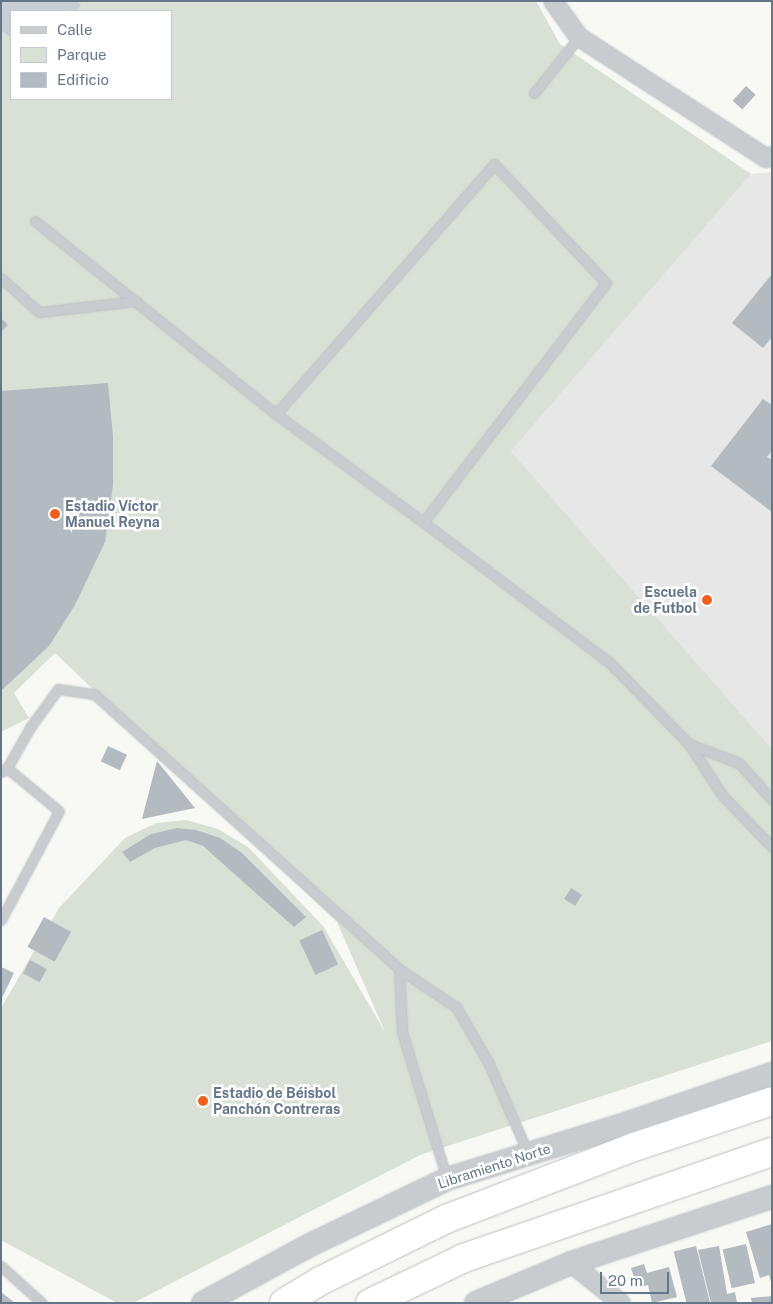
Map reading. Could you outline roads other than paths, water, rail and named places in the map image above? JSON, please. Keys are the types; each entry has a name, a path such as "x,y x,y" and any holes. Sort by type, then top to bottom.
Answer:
{"highway":[{"path":"284,1303 320,1281 446,1219 634,1147 772,1101"},
{"path":"370,1303 464,1258 772,1152"}],"street":[{"path":"553,1 579,37 766,158 772,156"},
{"name":"Libramiento Norte","path":"203,1303 308,1246 447,1179 772,1074"},
{"path":"476,1303 571,1263 772,1198"},
{"path":"571,1263 621,1303"}],"lane":[{"path":"534,93 579,37"},
{"path":"276,414 494,164 606,283 423,522"},
{"path":"35,221 276,414 609,662 689,744 722,795 772,847"},
{"path":"1,278 39,312 136,301"},
{"path":"1,920 59,811 4,770 31,726 58,689 94,694 399,970 456,1007 488,1062 529,1154"},
{"path":"689,744 739,763 772,800"},
{"path":"399,970 402,1032 447,1179"},
{"path":"1,1266 42,1303"}],"place":[{"name":"Estadio Víctor Manuel Reyna","path":"55,514"},
{"name":"Escuela de Futbol","path":"707,600"},
{"name":"Estadio de Béisbol Panchón Contreras","path":"203,1101"}]}
